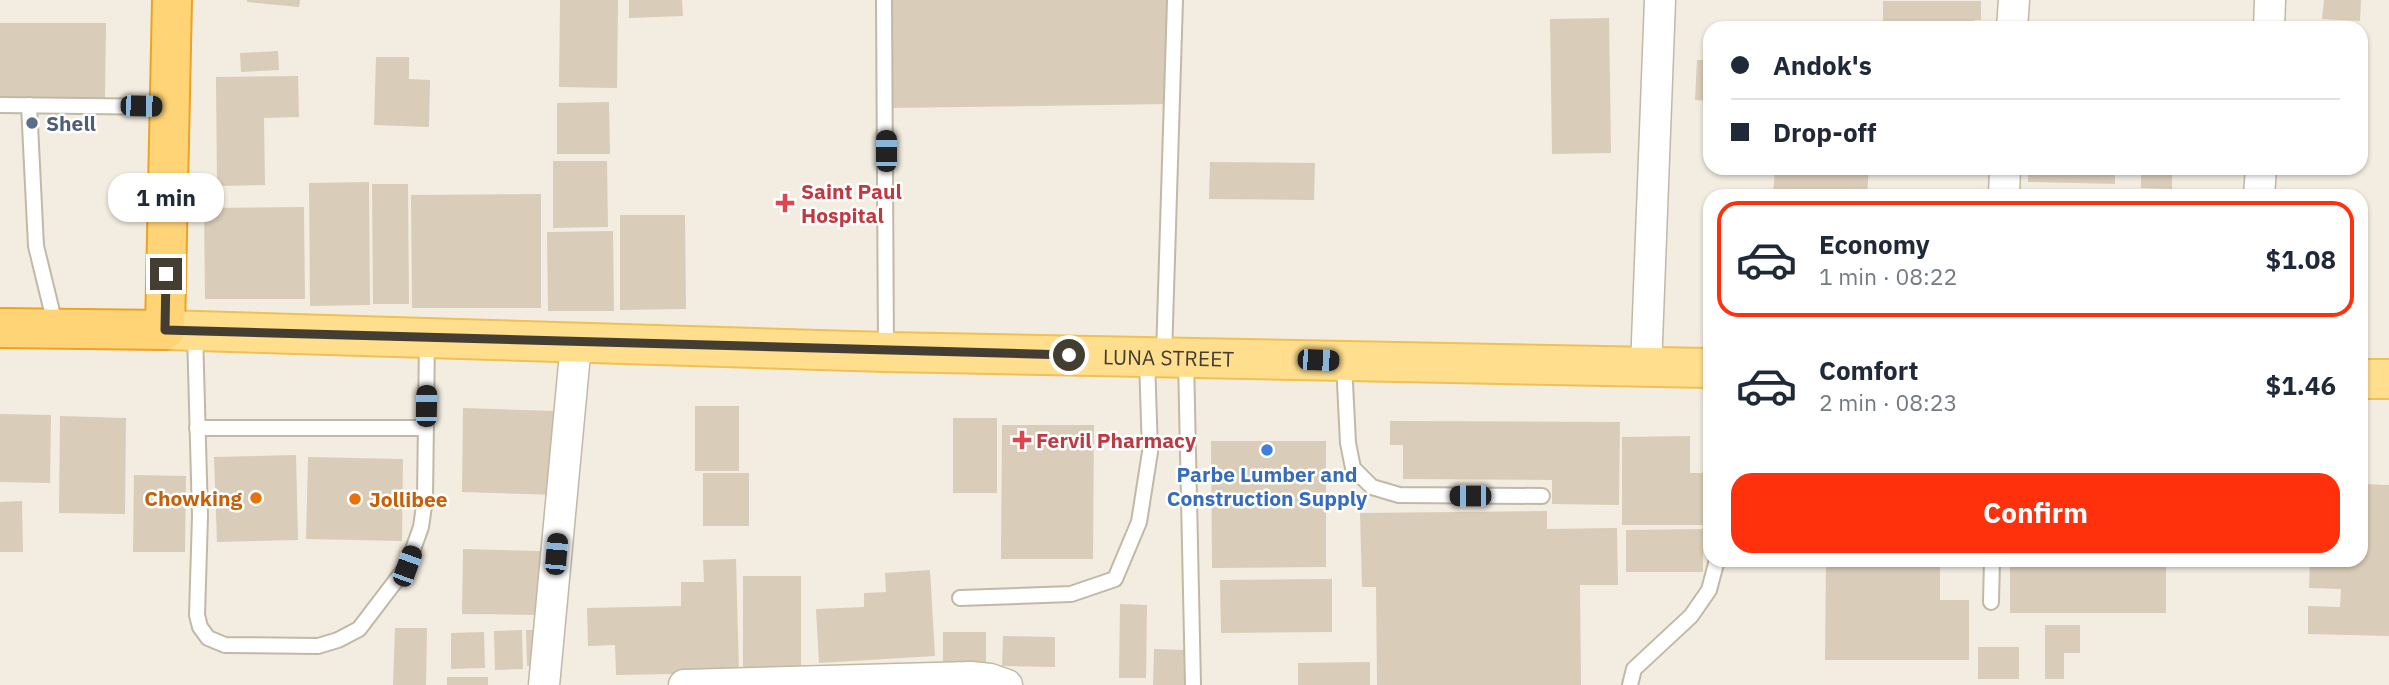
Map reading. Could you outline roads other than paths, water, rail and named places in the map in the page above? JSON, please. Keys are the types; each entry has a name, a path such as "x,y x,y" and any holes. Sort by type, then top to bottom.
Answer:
{"highway":[{"path":"172,0 169,107 180,330"},
{"name":"LUNA STREET","path":"0,328 180,330"}],"main road":[{"name":"LUNA STREET","path":"180,330 886,352 1703,369"},
{"path":"2368,379 2389,379"}],"street":[{"path":"1646,368 1660,0"},
{"path":"2012,21 2014,0"},
{"path":"2270,0 2270,21"},
{"path":"544,685 576,343"},
{"path":"684,685 971,677 1007,685"}],"lane":[{"path":"884,0 886,352"},
{"path":"1175,0 1166,357 1193,685"},
{"path":"0,104 169,107"},
{"path":"29,105 36,246 56,329"},
{"path":"180,330 197,428 200,516 197,615 200,627 208,638 225,645 318,646 338,640 359,629 407,566 421,527 425,499 427,338"},
{"path":"960,597 1071,594 1115,579 1139,522 1166,357"},
{"path":"1344,361 1348,443 1353,468 1372,487 1399,495 1542,496"},
{"path":"197,428 425,428"},
{"path":"1630,685 1634,669 1691,616 1709,590 1715,567"},
{"path":"1991,602 1992,567"}],"place":[{"name":"Shell","path":"32,123"},
{"name":"Saint Paul Hospital","path":"785,203"},
{"name":"Fervil Pharmacy","path":"1022,440"},
{"name":"Parbe Lumber and Construction Supply","path":"1267,450"},
{"name":"Chowking","path":"256,498"},
{"name":"Jollibee","path":"355,499"}]}
